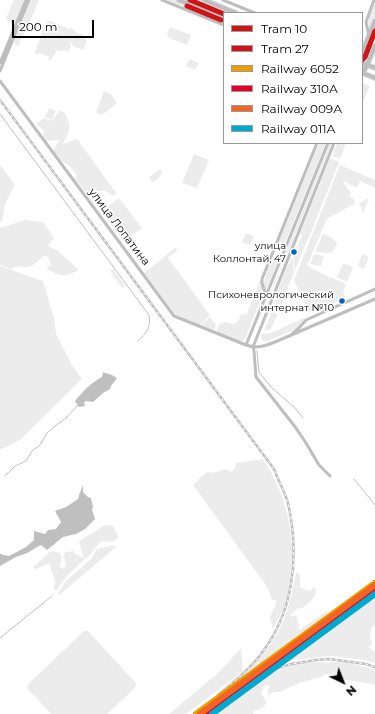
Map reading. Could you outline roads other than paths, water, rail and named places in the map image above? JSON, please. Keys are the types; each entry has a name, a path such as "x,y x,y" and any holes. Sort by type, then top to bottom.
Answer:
{"main road":[{"path":"179,0 223,18"},
{"path":"204,0 234,12"},
{"path":"363,51 375,21"},
{"path":"363,72 368,65 375,46"},
{"path":"363,63 375,68"},
{"path":"363,74 375,78"}],"street":[{"path":"0,63 27,0"},
{"path":"0,71 27,0"},
{"path":"162,0 223,25"},
{"path":"223,0 253,12"},
{"path":"369,37 366,22 374,0"},
{"name":"улица Лопатина","path":"0,81 174,316 253,347"},
{"path":"266,296 262,279 317,144"},
{"path":"246,345 328,144"},
{"path":"330,476 319,466 296,428 256,377 253,347 334,144"},
{"path":"291,335 306,320 375,288"},
{"path":"253,347 266,346 375,299"},
{"path":"299,328 301,332"}],"waterway":[{"path":"0,114 149,315 148,330 138,341"},
{"path":"257,351 259,372 271,387 295,408 303,418"},
{"path":"5,476 15,466 26,461 32,451 40,445 47,433 66,418 78,405"},
{"path":"354,479 375,505"},
{"path":"0,638 52,596"}],"railway":[{"path":"0,100 274,469 287,499 292,523 293,564 291,585 286,605 279,624 257,659 219,694"},
{"path":"214,704 255,678 274,669 292,664 329,659 366,664 375,667"},
{"path":"203,714 219,703"}],"tram line":[{"name":"10","path":"190,0 223,14"},
{"name":"27","path":"187,6 221,20"},
{"name":"10","path":"363,59 375,31"}],"rail line":[{"name":"6052","path":"196,714 375,583"},
{"name":"009А","path":"200,714 375,585"},
{"name":"310А","path":"208,714 375,592"},
{"name":"011А","path":"212,714 375,594"}],"place":[{"name":"улица Коллонтай, 47","path":"294,252"},
{"name":"Психоневрологический интернат №10","path":"342,301"}]}
